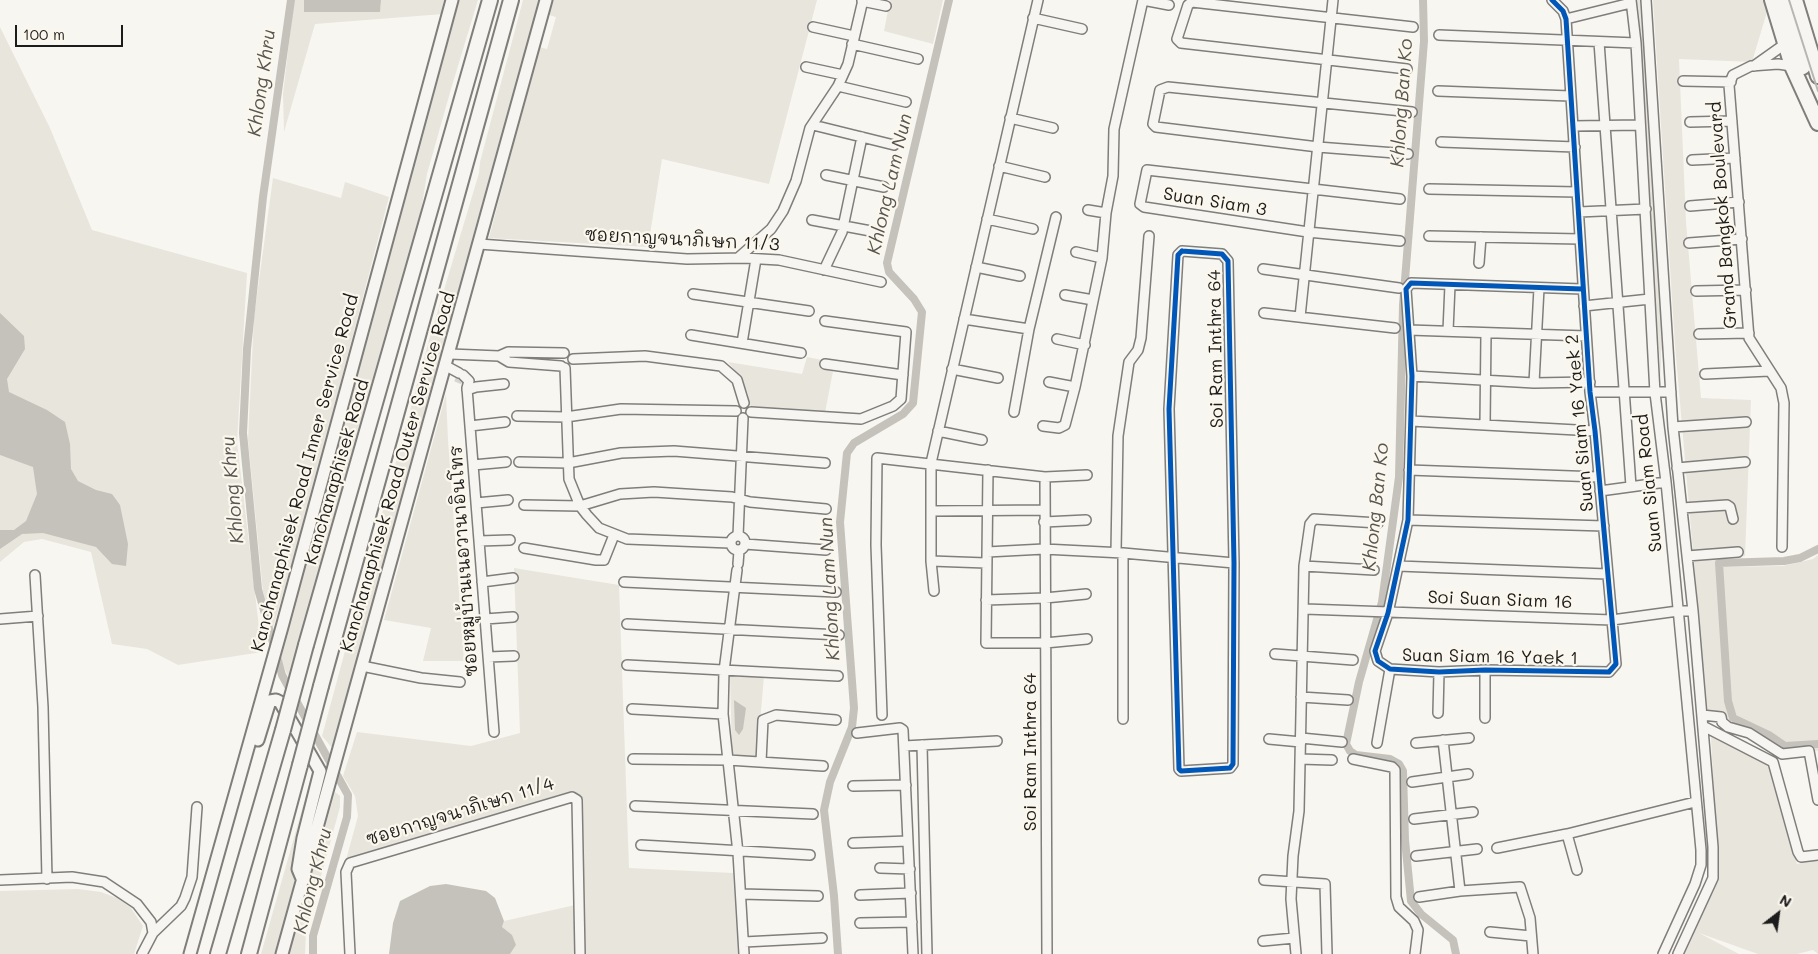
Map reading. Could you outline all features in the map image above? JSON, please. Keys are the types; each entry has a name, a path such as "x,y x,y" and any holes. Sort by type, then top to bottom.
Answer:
{"highway":[{"name":"Kanchanaphisek Road","path":"218,954 490,0"},
{"path":"249,954 321,686 511,0"},
{"path":"1772,0 1779,48 1785,65 1818,123"},
{"path":"1783,0 1800,61 1818,105"},
{"path":"1795,0 1818,76"},
{"path":"1803,0 1818,52"}],"main road":[{"name":"Kanchanaphisek Road Inner Service Road","path":"190,954 262,700 452,0"},
{"name":"Kanchanaphisek Road Outer Service Road","path":"282,954 450,354 546,0"},
{"path":"234,797 251,760 270,701 276,700 280,702 320,771 300,854 298,869 303,881"}],"street":[{"path":"934,591 931,561 931,463 1038,0"},
{"path":"1043,426 1059,428 1065,425 1075,387 1102,258 1106,213 1113,176 1114,129 1143,0 1169,5"},
{"path":"1300,317 1303,274 1324,103 1334,0"},
{"path":"1552,0 1563,11 1566,19 1631,1"},
{"name":"Suan Siam Road","path":"1646,0 1673,427 1694,611 1713,828 1713,878 1678,954"},
{"path":"738,258 772,229 783,211 796,181 813,124 838,86 853,40 862,1 886,6"},
{"name":"Suan Siam Road","path":"1631,1 1636,43 1655,393 1666,482 1701,865 1695,884 1663,954"},
{"path":"1407,68 1180,43 1177,39 1188,5 1192,2 1413,28"},
{"path":"1033,18 1082,29"},
{"name":"Suan Siam 16 Yaek 2","path":"1566,19 1579,212 1582,289 1616,664 1613,669"},
{"path":"813,27 918,58"},
{"path":"1439,35 1567,42 1636,43"},
{"path":"1599,42 1616,302 1631,486"},
{"name":"Grand Bangkok Boulevard","path":"1754,66 1779,48"},
{"name":"Grand Bangkok Boulevard","path":"1782,547 1784,402 1780,388 1754,346 1749,333 1732,121 1731,82 1733,75 1740,70 1754,66 1785,65"},
{"path":"806,67 842,75"},
{"path":"1683,82 1731,82"},
{"path":"838,86 906,102"},
{"path":"1408,154 1318,147 1156,127 1153,124 1160,90 1163,88 1412,112"},
{"path":"1438,91 1570,96"},
{"path":"1010,118 1053,128"},
{"path":"1690,122 1732,121"},
{"path":"813,124 894,145"},
{"path":"1573,126 1639,125"},
{"path":"824,270 833,254 843,226 862,137"},
{"path":"1441,142 1575,147"},
{"path":"1692,160 1735,158"},
{"path":"999,166 1045,177"},
{"name":"Suan Siam 3","path":"1400,199 1147,170 1140,204 1144,207 1308,232 1400,241"},
{"path":"826,175 884,187"},
{"path":"1429,189 1577,192"},
{"path":"1690,206 1739,202"},
{"path":"1579,212 1646,209"},
{"path":"1088,210 1106,213"},
{"path":"1014,412 1030,329 1056,217"},
{"path":"987,219 1033,229"},
{"path":"812,220 876,232"},
{"path":"1123,719 1118,436 1128,362 1138,350 1141,338 1149,236"},
{"path":"1429,236 1580,239"},
{"path":"1479,262 1481,237"},
{"path":"1689,243 1742,240"},
{"name":"ซอยกาญจนาภิเษก 11/3","path":"479,244 687,259 738,258 778,260 881,282"},
{"name":"Soi Ram Inthra 64","path":"1182,251 1222,254 1228,261 1234,563 1232,766 1180,771 1169,409 1178,255 1182,251"},
{"path":"1076,252 1102,258"},
{"path":"742,343 756,259"},
{"path":"976,267 1020,276"},
{"path":"1263,269 1399,288"},
{"path":"1382,612 1398,566 1408,520 1412,376 1406,289 1411,284 1582,289"},
{"path":"1448,331 1450,285"},
{"path":"1534,383 1539,288"},
{"path":"1696,291 1746,290"},
{"path":"693,294 809,311"},
{"path":"1065,295 1093,300"},
{"path":"1584,306 1650,299"},
{"path":"1264,313 1394,328"},
{"path":"964,319 1030,329"},
{"path":"751,412 861,419 893,406 901,399 906,332 825,321"},
{"path":"1409,330 1586,336"},
{"path":"1485,425 1486,333"},
{"path":"1700,334 1749,333"},
{"path":"691,335 801,353"},
{"path":"1057,339 1084,345"},
{"path":"450,354 499,356 508,352 568,353 573,359"},
{"path":"564,353 558,358 563,367 569,479 580,506 599,528 627,539 730,543"},
{"path":"499,356 509,362 563,367 571,365 573,359"},
{"path":"573,359 645,356 721,366 737,380 744,404"},
{"path":"825,364 903,374"},
{"path":"445,369 476,387 504,384"},
{"path":"952,369 998,378"},
{"path":"1705,374 1769,371"},
{"path":"1412,376 1534,383 1590,382"},
{"name":"ซอยหมู่บ้านเนอวานาอินโทร","path":"462,380 470,426 494,732"},
{"path":"1049,382 1075,387"},
{"path":"1590,392 1671,392"},
{"path":"736,411 739,405 744,404 750,407 751,412"},
{"path":"517,416 566,417 621,409 736,411"},
{"path":"736,411 739,417 743,418"},
{"path":"743,418 747,417 751,412"},
{"path":"738,536 743,418"},
{"path":"1411,421 1595,431"},
{"path":"470,426 505,422"},
{"path":"1673,427 1746,422"},
{"path":"938,431 982,440"},
{"path":"519,462 568,463 621,453 674,451 825,463"},
{"path":"882,715 876,461 879,457 1045,477 1087,475"},
{"path":"473,465 506,462"},
{"path":"1677,468 1745,462"},
{"path":"988,470 986,643 1045,643 1087,639"},
{"path":"1409,470 1598,477"},
{"name":"Soi Ram Inthra 64","path":"1045,477 1048,954"},
{"path":"1600,491 1666,482"},
{"path":"524,505 580,506 620,494 654,492 826,509"},
{"path":"476,503 508,500"},
{"path":"1682,508 1727,505 1730,507 1733,519"},
{"path":"931,511 1044,510"},
{"path":"1296,954 1292,881 1299,811 1304,566 1311,521 1314,519 1378,523"},
{"path":"1044,522 1086,520"},
{"path":"1408,520 1604,526"},
{"path":"524,548 604,560 614,535"},
{"path":"730,543 732,539 738,536"},
{"path":"738,536 744,540 734,587 731,629 724,671 723,714 738,852 744,954"},
{"path":"479,541 510,540"},
{"path":"730,543 732,548 826,550"},
{"path":"987,552 1044,549 1120,552 1234,563"},
{"path":"1687,556 1738,552"},
{"path":"931,561 986,564"},
{"path":"1304,566 1374,570"},
{"path":"1398,566 1607,574"},
{"path":"35,575 43,707 47,879"},
{"path":"482,582 513,578"},
{"path":"624,582 836,592"},
{"path":"986,600 1045,598 1086,594"},
{"name":"Soi Suan Siam 16","path":"1304,609 1612,620 1678,611 1694,611"},
{"name":"Suan Siam 16 Yaek 1","path":"1382,612 1376,651 1378,661 1390,669 1439,672 1485,670 1609,672 1613,669"},
{"path":"0,619 38,616"},
{"path":"485,619 513,617"},
{"path":"627,624 839,635"},
{"path":"1275,654 1353,660"},
{"path":"488,658 514,656"},
{"path":"627,665 838,676"},
{"path":"362,666 420,678 460,682"},
{"path":"1377,743 1390,669"},
{"path":"1484,718 1485,670"},
{"path":"1438,713 1439,672"},
{"path":"1302,696 1348,700"},
{"path":"632,709 723,714"},
{"path":"761,762 763,720 776,715 836,720"},
{"path":"1702,715 1721,717 1722,722 1728,727 1749,733 1782,754 1809,751 1815,768 1818,800"},
{"path":"1703,726 1773,762 1798,852 1801,857 1818,855"},
{"path":"857,733 902,728 913,954"},
{"path":"1416,743 1469,738"},
{"path":"1269,739 1342,742"},
{"path":"1443,740 1460,891"},
{"path":"904,746 997,741"},
{"path":"922,745 927,954"},
{"path":"633,759 728,760 823,766"},
{"path":"1353,759 1392,767 1397,774 1396,897 1399,907 1410,916 1418,930 1414,954"},
{"path":"1300,760 1332,760"},
{"path":"1412,782 1468,774"},
{"path":"853,786 906,785"},
{"name":"ซอยกาญจนาภิเษก 11/4","path":"350,954 346,872 350,863 572,797 577,800 580,954"},
{"path":"1497,848 1567,834 1695,802"},
{"path":"635,806 813,814"},
{"path":"142,954 153,933 181,906 185,898 192,877 197,807"},
{"path":"1414,819 1473,812"},
{"path":"1567,834 1577,870"},
{"path":"853,844 908,841"},
{"path":"641,845 810,855"},
{"path":"1416,856 1477,848"},
{"path":"880,868 910,868"},
{"path":"0,880 86,878 110,884 137,904 151,922 153,933"},
{"path":"1264,880 1323,883 1327,888 1327,954"},
{"path":"1419,897 1460,891 1520,887 1530,918 1533,954"},
{"path":"860,895 911,893"},
{"path":"741,894 818,896"},
{"path":"860,923 912,922"},
{"path":"1490,932 1531,936"},
{"path":"744,942 822,938"},
{"path":"1263,941 1294,938"}],"shaded area":[{"path":"294,0 304,0 304,12 380,11 381,0 447,0 443,14 315,24 284,132 283,94"},
{"path":"304,0 381,0 380,12 304,12"},
{"path":"458,0 478,0 427,174 421,211 289,678 279,656"},
{"path":"523,0 543,0 333,749 322,736 429,340 479,173 480,162"},
{"path":"553,0 817,0 769,184 662,159 648,247 489,238 539,47 547,49 556,17 549,15"},
{"path":"890,0 943,0 933,44 884,31"},
{"path":"1634,0 1640,0 1664,343 1661,352 1661,379"},
{"path":"1653,0 1767,0 1769,5 1752,62 1679,59 1686,222 1701,398 1751,400 1745,556 1716,557 1718,567 1783,566 1813,559 1818,555 1818,751 1780,754 1707,713 1675,345"},
{"path":"0,27 50,128 92,230 247,273 237,442 262,652 178,665 147,649 112,644 91,552 42,539 24,542 0,562"},
{"path":"273,178 341,198 345,182 389,197 308,508 273,628 263,592 248,440 254,317"},
{"path":"0,313 24,336 25,349 7,379 9,392 47,410 65,422 70,444 71,469 78,481 96,490 112,494 120,505 128,544 126,566 112,564 96,547 43,533 22,534 0,549 0,530 14,530 26,521 37,494 33,467 0,455"},
{"path":"807,357 822,360 821,368 833,371 825,413 753,408 749,404 748,394 740,377 728,362 802,374"},
{"path":"446,394 464,661 423,661 431,628 384,620"},
{"path":"514,568 619,585 629,868 733,873 738,954 583,954 581,800 569,792 346,860 358,816 355,796 343,776 357,732 471,746 520,733"},
{"path":"730,675 764,676 757,757 734,758 732,753"},
{"path":"734,700 746,708 743,729 739,735 735,730"},
{"path":"1711,737 1769,766 1797,864 1818,859 1818,954 1813,950 1797,954 1758,954 1699,933 1739,954 1685,954 1718,878"},
{"path":"314,767 317,769 296,868 291,903 278,954 261,954"},
{"path":"335,792 340,796 340,807 306,931 305,954 288,954"},
{"path":"446,884 486,891 495,898 504,921 502,927 512,935 516,945 510,954 389,954 393,923 400,901 430,886"},
{"path":"78,889 101,892 117,898 131,908 143,926 134,954 0,954 0,891"},
{"path":"575,905 577,954 510,954 516,945 502,927 504,921"}],"waterway":[{"name":"Khlong Khru","path":"291,0 263,197 247,349 243,433 258,589 282,675 348,795 347,817 313,936 313,954"},
{"name":"Khlong Lam Nun","path":"838,954 834,896 824,810 830,782 852,727 854,708 840,522 847,453 854,443 903,414 913,403 922,312 914,299 889,272 887,263 949,0"},
{"name":"Khlong Ban Ko","path":"1423,0 1424,41 1403,305 1399,477 1382,602 1359,682 1346,744 1350,751 1356,755 1390,759 1399,764 1403,771 1405,840 1411,901 1421,914 1453,940 1456,954"},
{"path":"1818,549 1800,558 1784,561 1719,563 1728,701 1733,718 1769,735 1785,746 1818,744"}],"tunnel":[{"path":"456,377 463,380"}],"railway":[{"path":"1789,0 1818,91"}],"cycle path":[{"path":"1552,0 1563,11 1566,19 1590,392 1616,664 1609,672 1485,670 1439,672 1390,669 1378,661 1375,651 1388,613 1408,520 1412,376 1406,289 1411,283 1582,289"},
{"path":"1182,251 1222,254 1228,261 1234,563 1233,764 1230,768 1181,771 1179,769 1169,409 1178,255 1182,251"}]}
